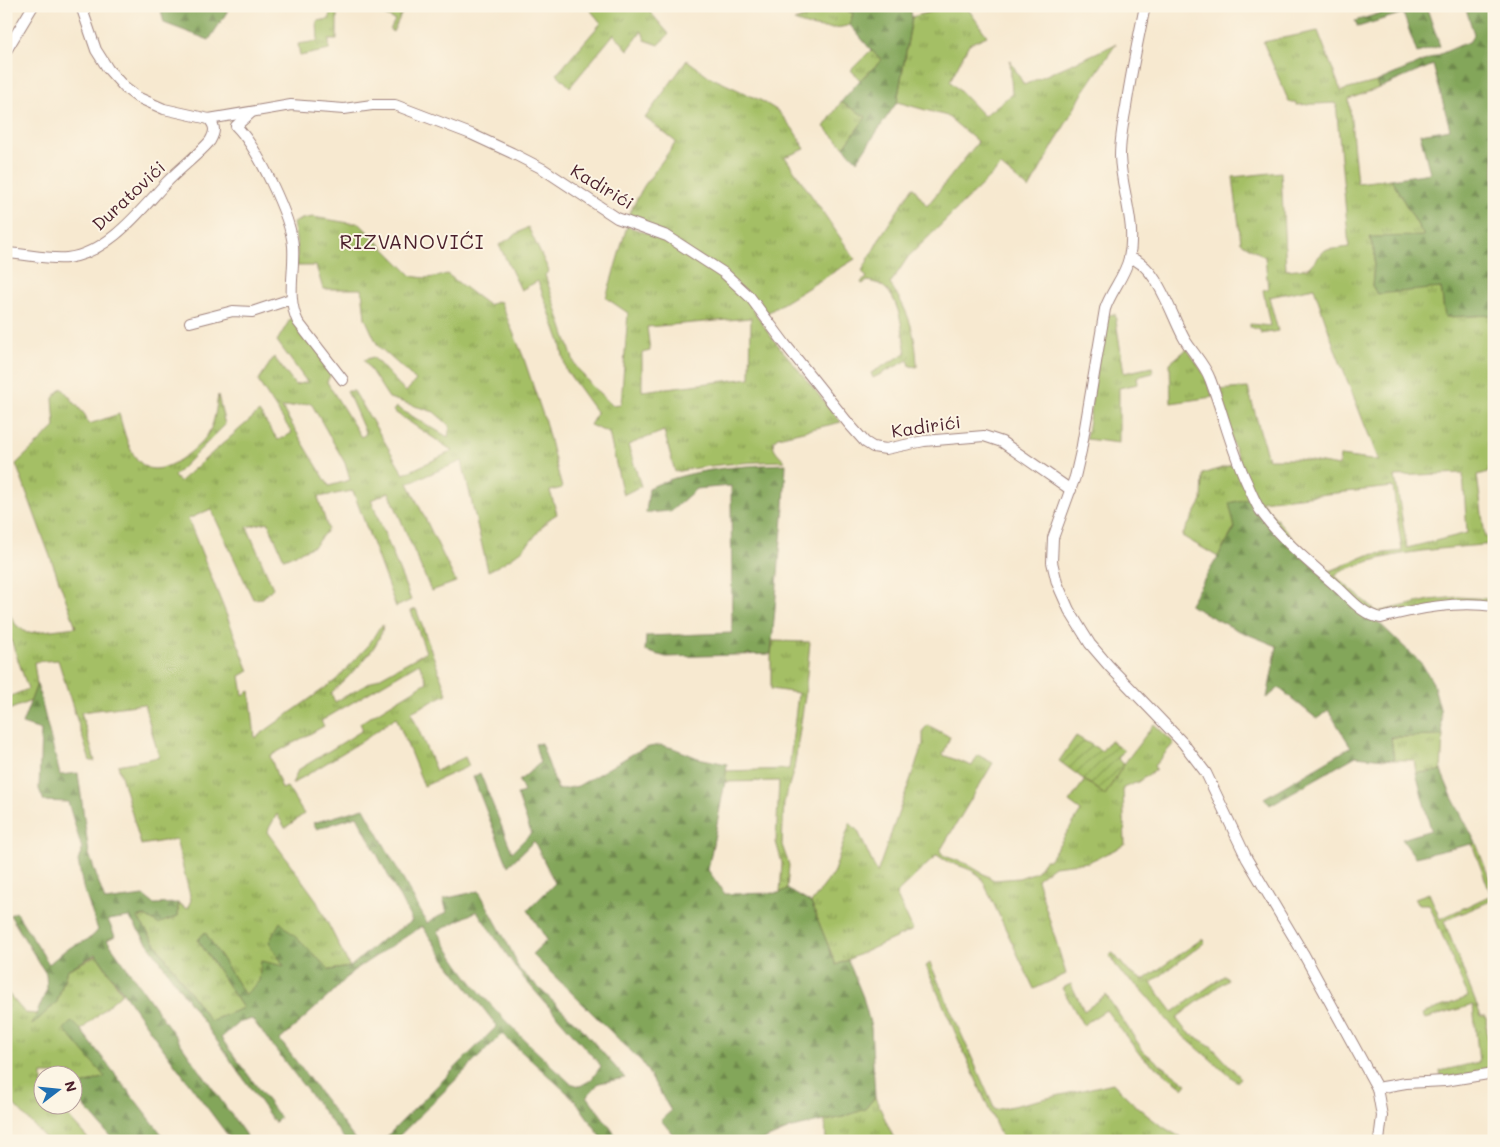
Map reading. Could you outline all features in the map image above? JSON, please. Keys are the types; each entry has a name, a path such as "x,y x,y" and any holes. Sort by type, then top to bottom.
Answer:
{"street":[{"path":"6,51 33,6"},
{"name":"Kadirići","path":"81,6 101,59 116,80 137,97 164,109 211,121 255,110 291,105 344,109 372,105 396,106 470,134 512,153 542,169 617,218 667,236 724,273 750,297 849,424 865,442 873,447 886,449 924,442 984,436 1002,442 1071,490"},
{"path":"1145,6 1132,60 1121,144 1121,168 1129,217 1129,258 1123,274 1108,298 1104,309 1081,451 1071,490 1051,551 1054,573 1069,610 1090,644 1102,659 1183,743 1206,773 1247,859 1299,946 1376,1088 1382,1116 1379,1141"},
{"path":"236,126 255,110"},
{"path":"211,121 236,126 263,165 290,229 293,247 291,299 294,314 298,322 343,380"},
{"name":"Duratovići","path":"6,253 66,258 77,256 99,246 132,220 167,182 205,147 214,134 211,121"},
{"path":"1129,258 1145,266 1158,285 1184,338 1207,373 1230,444 1252,495 1260,510 1293,548 1358,606 1375,617 1381,618 1426,606 1466,603 1494,606"},
{"path":"190,322 233,311 252,312 291,299"},
{"path":"1376,1088 1494,1073"}],"green space":[{"path":"160,6 227,6 227,12 209,40 164,23"},
{"path":"329,6 351,6 337,9 337,40 329,40 329,50 300,56 298,44 318,41 317,21 330,19"},
{"path":"366,6 405,6 393,32 390,30 395,20"},
{"path":"587,6 645,6 669,34 659,45 645,40 642,31 628,50 614,34 570,87 557,74 601,23"},
{"path":"834,6 842,6 841,9 853,13 850,25 822,28 794,21"},
{"path":"842,6 910,6 912,17 897,102 857,161 844,147 866,117 841,102 860,80 882,60 850,25 853,13 841,9"},
{"path":"951,6 966,6 987,36 969,44 950,81 984,116 1012,94 1010,60 1024,85 1116,44 1084,91 1029,189 1001,166 908,257 890,284 907,313 913,333 917,367 910,366 908,360 873,378 871,373 906,353 902,325 892,296 879,284 868,281 862,284 861,282 867,278 862,271 881,236 913,187 927,206 978,142 947,116 897,102 912,17"},
{"path":"1404,6 1426,6 1440,46 1417,53 1403,13 1358,27 1355,21"},
{"path":"1465,6 1494,6 1494,315 1445,317 1441,288 1377,294 1372,286 1375,254 1370,237 1424,236 1391,179 1430,173 1420,134 1450,129 1433,65 1379,88 1376,82 1470,41 1474,34"},
{"path":"1318,31 1341,91 1376,82 1379,88 1349,99 1357,183 1391,179 1424,236 1375,254 1372,286 1441,288 1445,317 1494,315 1494,471 1477,475 1485,537 1494,534 1494,544 1412,552 1372,561 1334,575 1377,612 1430,600 1458,597 1494,599 1494,606 1484,604 1374,618 1254,504 1214,390 1248,388 1268,459 1299,459 1339,466 1340,456 1379,461 1336,352 1314,288 1269,297 1278,331 1261,334 1260,330 1250,327 1250,324 1270,326 1263,290 1268,289 1265,257 1241,242 1233,177 1281,172 1286,270 1308,268 1325,250 1349,247 1336,103 1296,105 1296,102 1289,102 1263,42","holes":["1463,473 1467,533 1407,548 1395,476","1393,487 1402,551 1368,555 1330,571 1295,541 1261,501"]},
{"path":"871,50 882,60 860,80 851,70"},
{"path":"687,60 710,77 762,101 778,111 793,129 805,149 785,157 855,259 764,315 717,266 626,219 644,186 676,142 645,118"},
{"path":"841,102 867,117 844,147 824,127"},
{"path":"313,217 359,223 412,276 429,278 447,274 488,305 500,301 523,356 545,421 562,488 550,491 557,514 546,523 521,551 488,571 462,461 408,483 456,582 431,591 389,492 371,500 411,600 396,607 353,491 318,497 328,529 314,546 284,559 268,522 247,527 273,588 263,598 253,599 211,509 188,519 249,671 240,676 243,695 250,691 255,738 336,680 368,646 379,628 383,625 381,634 370,652 354,671 331,693 335,702 426,652 411,611 416,609 447,694 411,712 436,771 465,757 469,766 424,786 396,717 367,738 292,784 298,770 363,730 360,723 427,682 419,663 321,721 324,726 270,756 282,789 287,787 304,814 285,828 277,814 267,832 315,898 350,967 330,970 321,962 285,966 259,981 245,996 205,933 198,940 243,1008 210,1021 137,917 178,916 178,903 187,909 191,900 176,839 141,845 118,765 159,757 144,704 81,712 95,761 90,761 58,660 34,662 37,684 31,701 6,711 6,698 28,689 6,625 6,608 16,625 27,633 76,627 16,464 55,427 53,398 62,388 85,415 89,424 119,414 130,448 138,460 150,469 169,465 179,460 205,439 213,423 218,395 225,425 174,476 179,482 259,412 278,440 292,433 258,381 274,357 295,385 307,382 277,341 292,316 333,369 327,382 361,437 366,434 347,391 354,391 404,474 453,451 393,411 396,407 448,437 450,426 434,412 389,398 364,360 373,357 406,392 416,380 378,346 365,318 362,289 323,289 316,266 297,266 297,245 293,223","holes":["311,403 345,463 350,480 329,486 282,408"]},
{"path":"627,226 660,238 713,270 734,287 747,301 770,335 841,422 778,437 773,443 776,451 785,461 730,464 675,472 664,431 628,445 641,486 623,495 609,433 590,425 597,413 566,370 560,342 538,281 521,290 499,245 528,227 549,271 545,275 575,365 591,385 612,405 621,404 628,313 606,298","holes":["751,318 750,378 642,391 642,353 650,351 647,327"]},
{"path":"1115,314 1124,373 1152,367 1153,373 1137,377 1138,384 1119,388 1119,443 1086,439 1105,315"},
{"path":"1187,349 1204,374 1213,397 1171,403 1170,363"},
{"path":"786,464 771,654 666,657 645,651 646,636 732,633 731,486 696,489 671,511 646,513 649,488 682,476 716,469"},
{"path":"1234,464 1251,498 1218,557 1182,536 1202,501 1203,474"},
{"path":"1251,498 1289,544 1374,618 1422,664 1433,683 1440,709 1443,736 1391,737 1394,760 1356,756 1270,805 1264,798 1351,747 1328,710 1317,719 1279,688 1267,698 1277,646 1237,630 1189,605 1235,528 1229,503"},
{"path":"773,641 810,642 805,696 794,769 784,802 782,845 789,865 787,889 780,893 782,863 776,842 779,781 725,782 725,771 789,769 798,693 771,689"},
{"path":"37,684 60,775 78,773 89,854 105,901 144,896 154,904 178,903 178,916 158,924 145,916 137,917 210,1021 243,1008 198,940 205,932 245,995 259,981 261,961 284,966 269,942 280,922 330,970 350,967 379,942 412,921 357,816 317,829 313,823 364,808 427,923 447,912 443,899 479,891 512,952 519,969 582,1029 625,1078 599,1083 587,1096 620,1141 604,1141 575,1100 502,1034 399,1136 404,1141 382,1141 497,1026 446,961 422,926 353,971 331,994 280,1040 356,1141 346,1141 252,1019 238,1023 221,1038 280,1118 275,1123 129,917 108,920 115,936 107,940 250,1141 232,1141 96,954 67,970 57,1002 32,1025 47,989 46,974 10,915 16,912 49,964 64,951 87,940 98,930 83,887 78,861 82,849 68,802 44,801 39,789 41,730 22,724","holes":["477,911 520,974 601,1066 591,1080 580,1086 570,1083 533,1048 481,994 451,953 438,931"]},
{"path":"1154,724 1174,743 1154,766 1156,769 1138,782 1123,788 1125,845 1088,862 1054,866 1037,879 1066,974 1034,989 981,877 937,855 896,894 913,930 836,965 811,903 833,874 850,823 858,831 877,873 923,744 923,730 928,725 950,737 943,755 972,766 978,755 993,763 940,851 944,856 965,863 994,880 1019,878 1036,872 1045,860 1049,860 1081,811 1069,802 1085,780 1105,795 1124,764"},
{"path":"1076,736 1102,751 1110,740 1124,750 1118,759 1124,764 1105,795 1059,761"},
{"path":"1443,736 1441,771 1416,773 1414,760 1394,760 1391,737"},
{"path":"541,743 558,790 578,786 636,752 660,745 698,758 727,764 708,870 725,894 780,893 787,889 811,903 836,965 848,960 863,997 871,1027 875,1097 865,1109 843,1117 792,1128 761,1141 678,1141 661,1120 671,1111 642,1062 532,954 547,940 528,910 555,883 534,841 508,866 473,777 480,773 512,852 531,833 517,794 524,792 519,781 540,763 535,744"},
{"path":"1441,771 1476,843 1415,857 1402,839 1431,830 1416,773"},
{"path":"1476,843 1494,891 1494,902 1493,900 1444,921 1481,1016 1486,1016 1490,1072 1441,1078 1440,1071 1479,1062 1473,1005 1425,1019 1422,1014 1468,997 1429,904 1418,904 1415,898 1429,893 1440,919 1491,895 1472,844"},
{"path":"1202,939 1205,942 1151,983 1173,1012 1225,975 1228,979 1176,1018 1186,1031 1211,1046 1241,1078 1237,1082 1175,1029 1142,990 1121,973 1109,955 1113,953 1129,972 1143,980"},
{"path":"97,955 122,993 81,1030 72,1021 93,1062 105,1077 82,1085 82,1064 32,1064 32,1114 66,1114 90,1141 48,1141 6,1096 6,991 25,1013 37,1014 33,1024 57,1002 67,970"},
{"path":"930,963 995,1110 1113,1083 1130,1100 1166,1129 1188,1141 1003,1141 926,966"},
{"path":"1071,984 1084,1011 1106,995 1144,1052 1187,1084 1184,1088 1141,1056 1106,1010 1083,1025 1062,988"},
{"path":"72,1021 81,1030 167,1141 114,1141 82,1104 82,1085 105,1077 64,1029"},
{"path":"875,1097 895,1141 826,1141 825,1120 843,1117 865,1109"}],"district":[{"name":"RIZVANOVIĆI","path":"412,242"}]}
